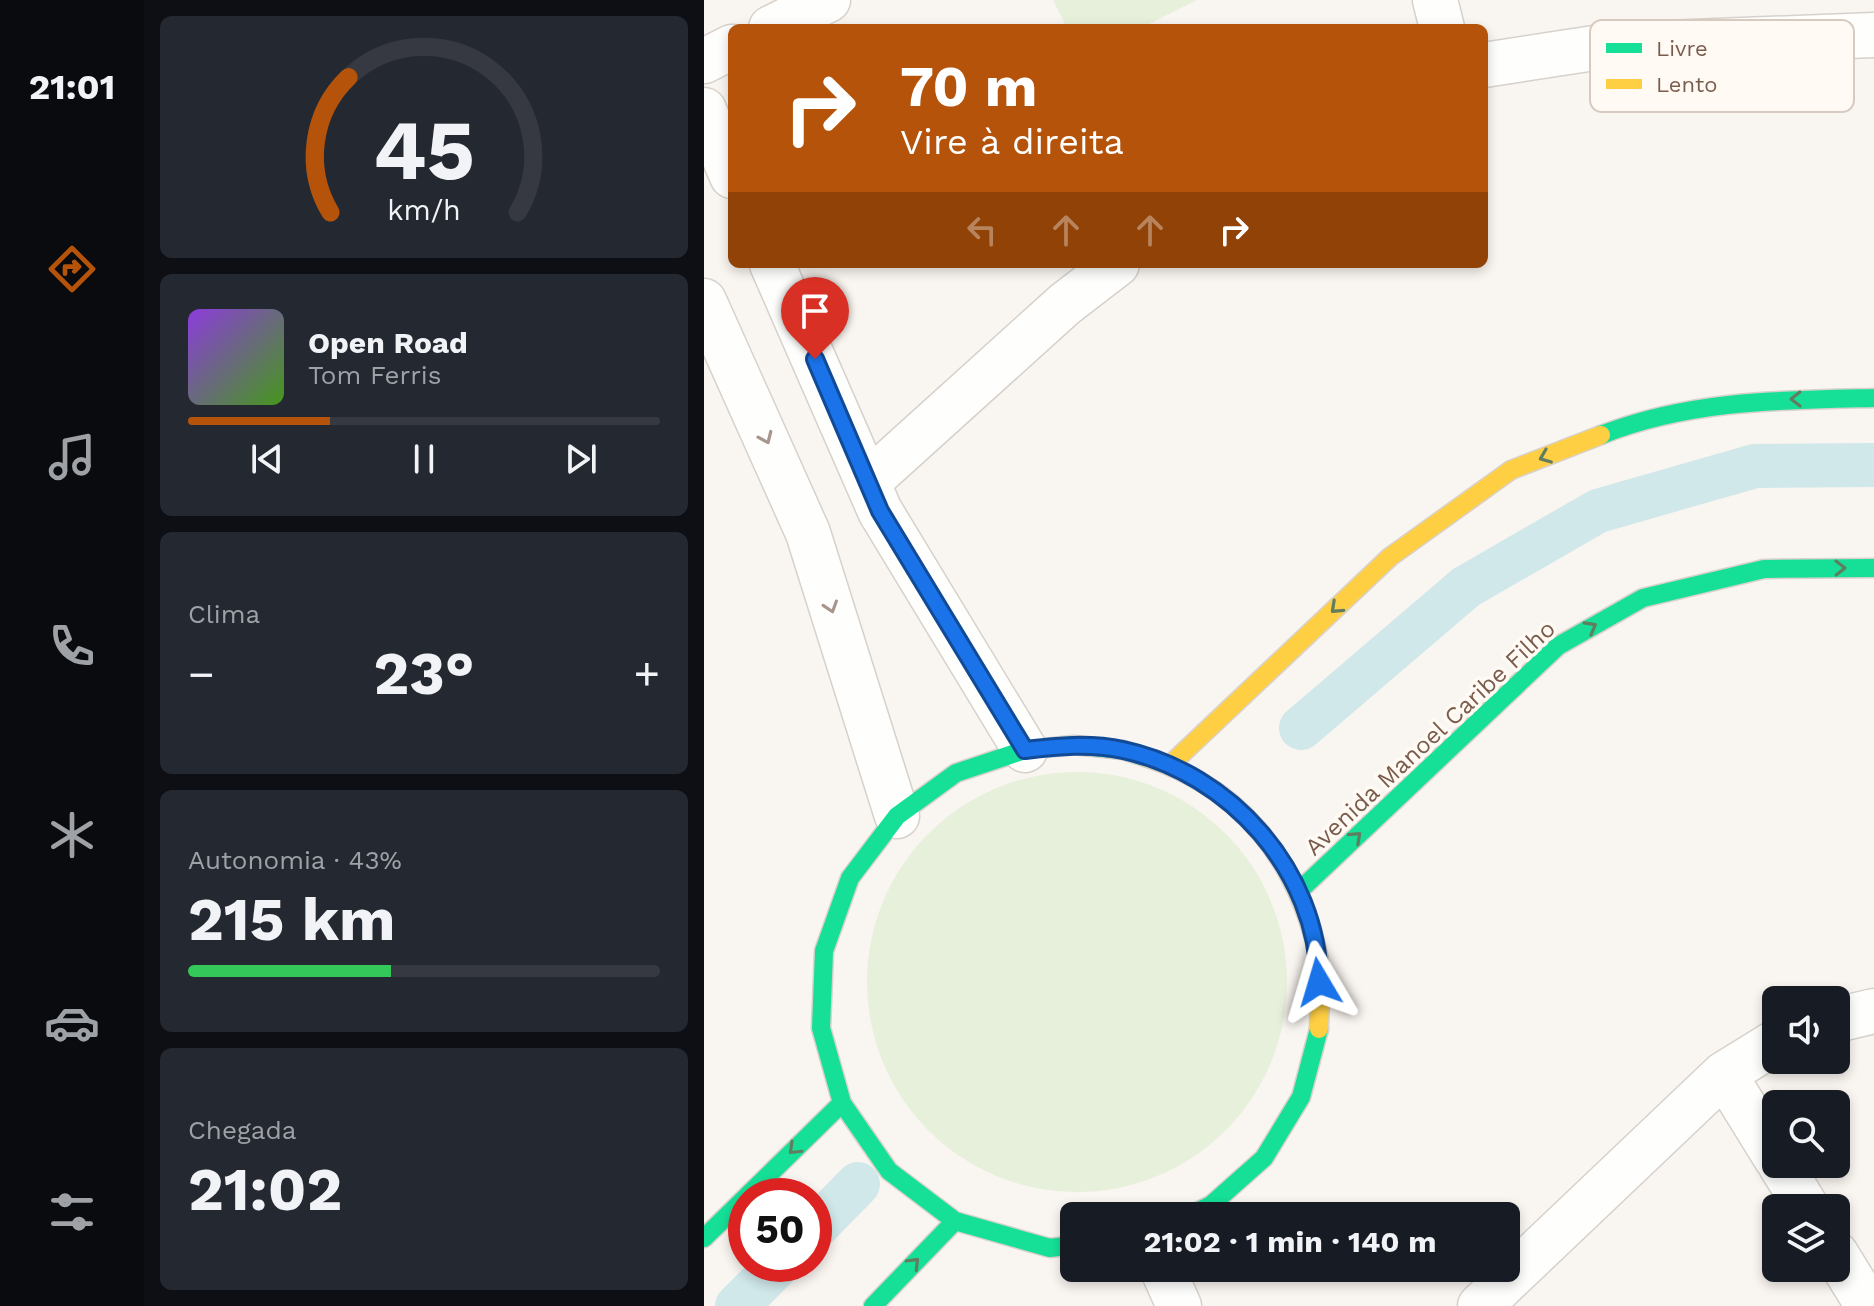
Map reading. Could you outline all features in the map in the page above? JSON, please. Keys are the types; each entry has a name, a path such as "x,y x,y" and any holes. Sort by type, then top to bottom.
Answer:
{"main road":[{"path":"1170,765 1390,557 1511,470 1638,420 1753,400 1874,398"},
{"name":"Avenida Manoel Caribe Filho","path":"1299,891 1558,646 1594,625 1643,598 1764,569 1874,568"},
{"path":"1060,1247 1050,1248 955,1221 889,1171 842,1103 821,1028 824,951 850,878 897,816 956,773 1025,750 1074,745 1123,750 1170,765 1223,796 1267,838 1299,891 1319,958 1319,1029 1301,1097 1264,1158 1214,1202"},
{"path":"765,1178 842,1103"},
{"path":"704,1238 728,1214"},
{"path":"873,1306 955,1221"}],"street":[{"path":"779,24 828,0"},
{"path":"1435,0 1441,24"},
{"path":"1854,36 1874,35"},
{"path":"704,61 728,49"},
{"path":"1488,64 1590,49"},
{"path":"704,110 728,167"},
{"path":"774,268 880,511 1025,750"},
{"path":"868,482 1065,304 1112,268"},
{"path":"704,301 808,533 897,816"},
{"path":"1850,1017 1874,1011"},
{"path":"1480,1306 1724,1074 1762,1051"},
{"path":"1724,1074 1762,1135"},
{"path":"1850,1277 1868,1306"},
{"path":"1168,1282 1179,1306"}],"green space":[{"path":"1053,0 1197,0 1149,24 1065,24"},
{"path":"1077,772 1118,776 1157,788 1194,807 1226,833 1252,865 1271,902 1283,941 1287,982 1283,1023 1271,1062 1252,1099 1226,1131 1194,1157 1157,1176 1118,1188 1077,1192 1036,1188 997,1176 960,1157 928,1131 902,1099 883,1062 871,1023 867,982 871,941 883,902 902,865 928,833 960,807 997,788 1036,776"}],"waterway":[{"path":"1301,728 1466,587 1598,511 1755,466 1874,465"},
{"path":"832,1211 858,1184"},
{"path":"737,1306 761,1282"}],"traffic: fast":[{"path":"1601,435 1634,423 1702,408 1770,401 1874,398"},
{"path":"1299,891 1558,646 1643,598 1764,569 1874,568"},
{"path":"1060,1247 1050,1248 955,1221 889,1171 842,1103 821,1028 824,951 850,878 897,816 956,773 1025,750 1074,745 1123,750 1145,757"},
{"path":"1214,1202 1264,1158 1301,1097 1319,1029"},
{"path":"765,1178 842,1103"},
{"path":"704,1238 728,1215"},
{"path":"873,1306 955,1221"}],"traffic: slow":[{"path":"1170,765 1390,557 1511,470 1601,435"},
{"path":"1145,757 1179,770 1209,787 1259,831 1279,858 1308,920 1318,955 1321,982 1319,1029"}],"route":[{"path":"815,359 880,511 1025,750 1074,745 1123,750 1170,765 1223,796 1267,838 1299,891 1319,958 1319,982"}]}
